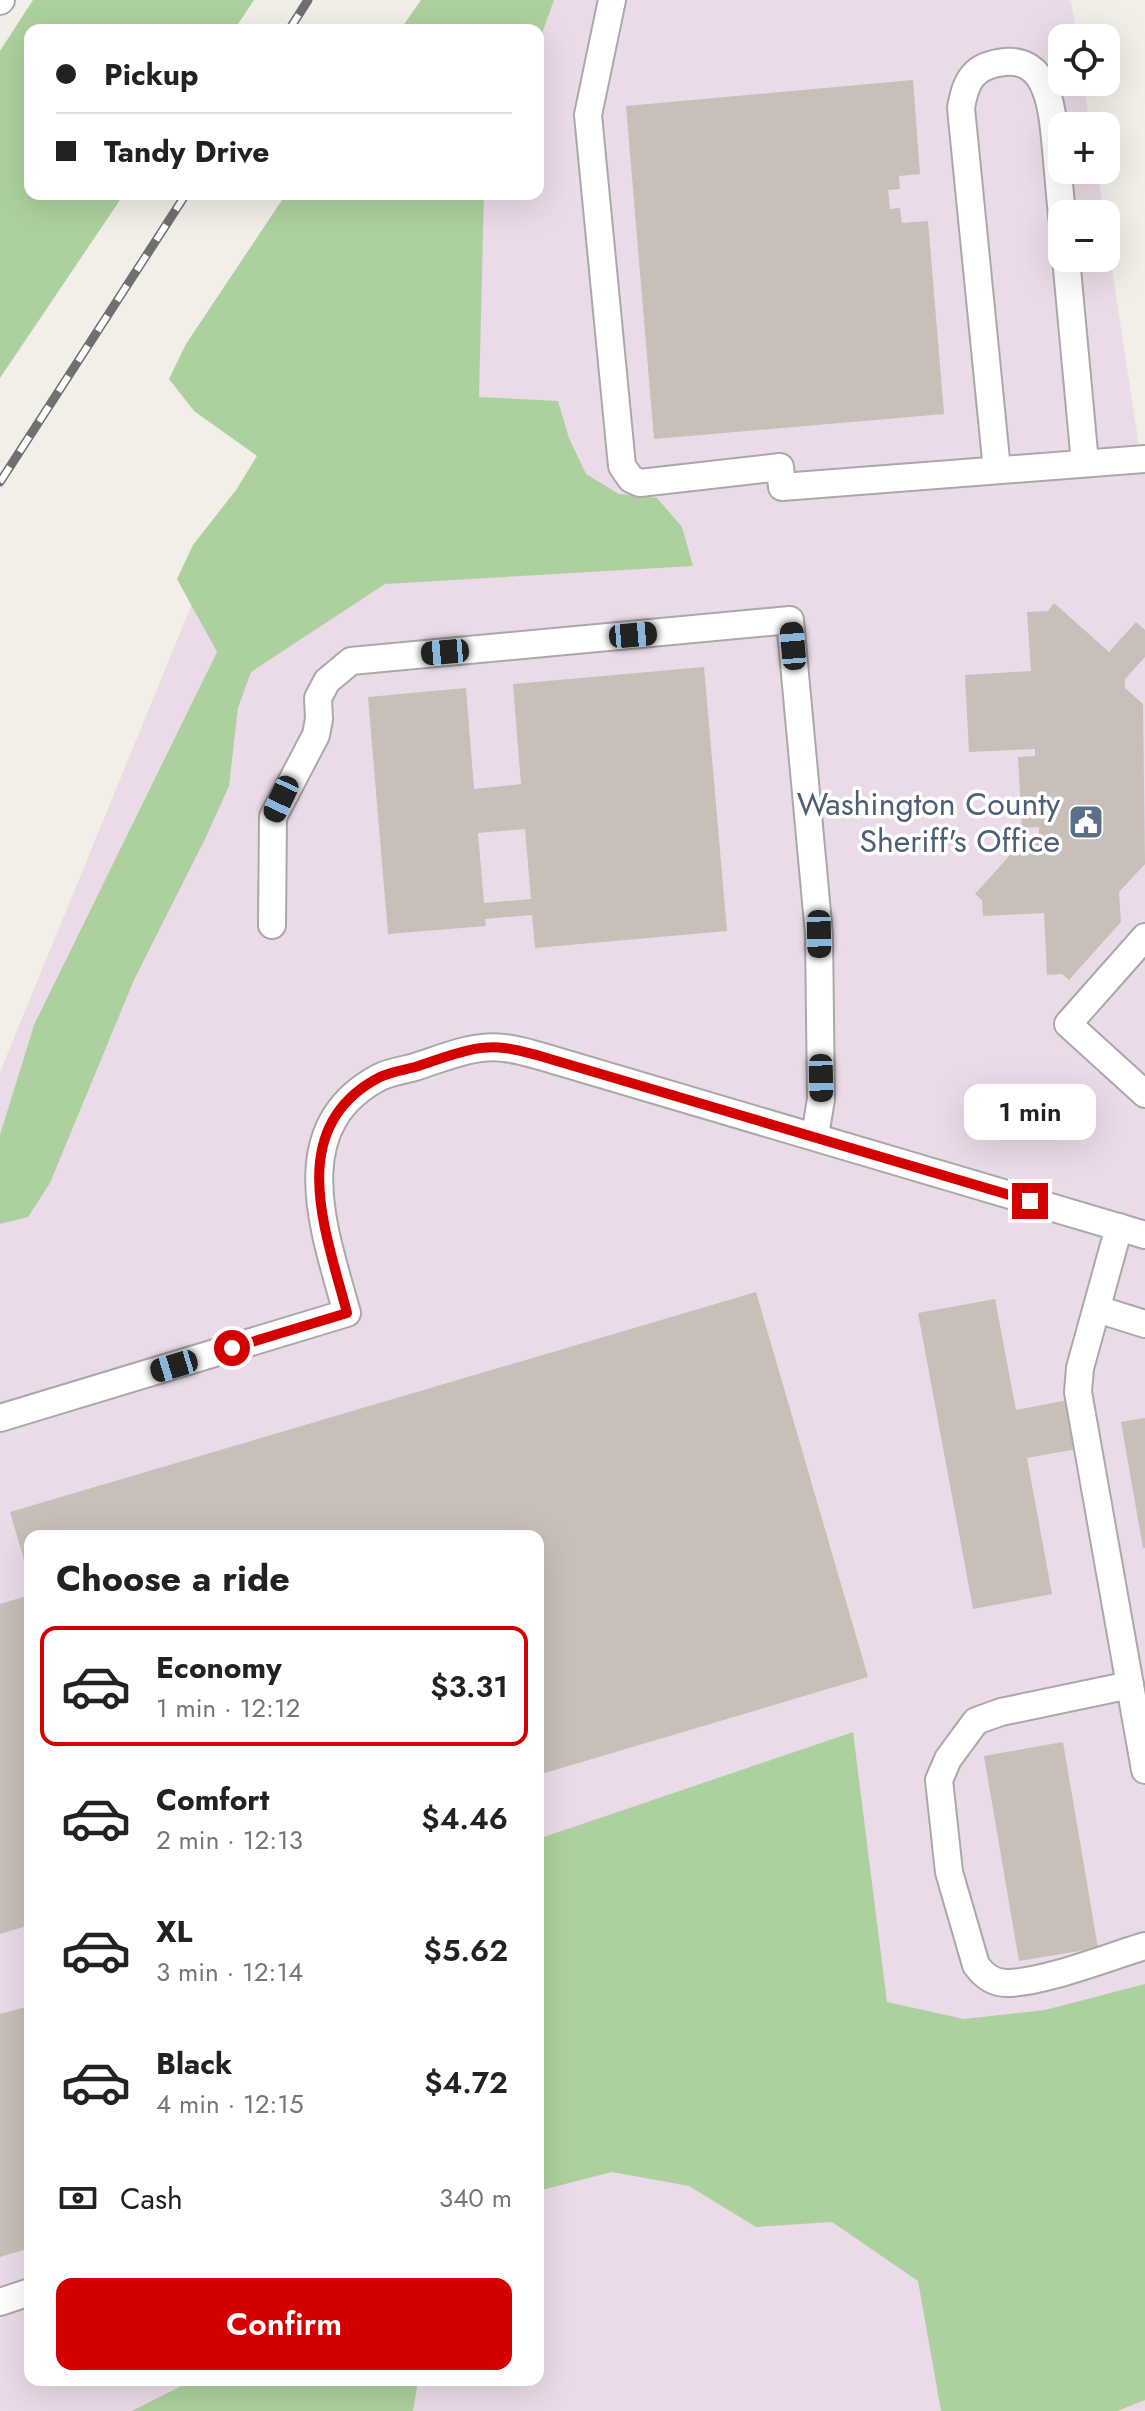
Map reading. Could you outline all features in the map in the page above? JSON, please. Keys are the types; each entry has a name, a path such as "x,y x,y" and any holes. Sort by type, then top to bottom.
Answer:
{"street":[{"path":"612,0 588,115 622,466 631,479 640,483 780,467 782,487 1145,459"},
{"path":"997,470 961,108 964,88 973,75 986,66 1005,62 1021,64 1032,69 1042,81 1051,102 1060,200"},
{"path":"1067,272 1085,463"},
{"path":"272,925 273,817 316,735 318,698 327,681 351,661 790,620 819,934 821,1099 815,1136"},
{"path":"1145,937 1068,1024 1145,1094"},
{"path":"0,1418 347,1313 318,1195 322,1142 335,1116 352,1095 382,1076 476,1048 503,1048 540,1056 1145,1235"},
{"path":"1119,1227 1080,1368 1078,1392 1145,1770"},
{"path":"1097,1309 1145,1324"},
{"path":"1130,1685 1001,1712 976,1721 948,1759 939,1780 949,1872 976,1965 984,1977 1005,1983 1047,1976 1145,1946"},
{"path":"0,2302 24,2294"}],"shaded area":[{"path":"484,0 1071,0 1075,24 1048,24 1048,96 1085,96 1088,112 1048,112 1048,184 1099,184 1102,200 1048,200 1048,272 1112,272 1141,459 1145,459 1145,2411 0,2411 0,1072 196,594 380,200 544,200 544,24 527,24"}],"green space":[{"path":"33,0 254,0 238,24 24,24 24,200 120,200 0,378 0,51"},
{"path":"421,0 554,0 544,28 544,24 404,24"},
{"path":"282,200 484,200 479,397 558,401 569,438 586,474 619,494 657,498 682,527 693,566 385,584 251,672 238,708 229,786 134,980 50,1183 28,1217 0,1224 0,1135 34,1025 217,652 177,579 193,545 236,490 257,456 194,411 169,379 186,344"},
{"path":"853,1732 887,2002 964,2019 1045,2010 1145,1984 1145,2400 1117,2411 941,2411 918,2281 832,2222 756,2227 689,2186 612,2172 544,2189 544,1837"},
{"path":"181,2386 417,2386 413,2411 132,2411"}],"building":[{"path":"913,80 920,174 899,176 900,189 888,190 890,209 900,208 902,223 928,221 944,414 654,439 626,106"},
{"path":"1054,603 1109,652 1136,622 1145,630 1145,657 1125,679 1125,688 1143,704 1145,864 1119,892 1121,922 1069,980 1062,974 1047,975 1044,913 983,916 982,900 975,894 1026,837 1039,836 1039,827 1022,828 1018,757 1035,756 1035,749 969,752 965,675 1031,671 1027,612 1048,611"},
{"path":"704,667 727,931 535,948 532,915 485,919 486,926 388,934 368,697 466,688 474,789 521,784 513,684","holes":["525,829 531,899 484,903 478,833"]},
{"path":"756,1292 868,1677 544,1773 544,1530 24,1530 24,1560 10,1512"},
{"path":"995,1299 1016,1410 1073,1399 1082,1448 1027,1458 1052,1594 973,1609 918,1313"},
{"path":"1145,1418 1145,1548 1143,1548 1121,1422"},
{"path":"24,1597 24,1927 0,1934 0,1604"},
{"path":"1063,1742 1098,1948 1019,1961 984,1756"},
{"path":"24,2008 24,2250 0,2257 0,2014"}],"railway":[{"path":"293,24 308,0"},
{"path":"0,482 182,200"}],"place":[{"name":"Washington County Sheriff's Office","path":"1086,822"}],"route":[{"path":"232,1348 347,1313 318,1195 322,1142 335,1116 352,1095 382,1076 476,1048 503,1048 540,1056 1030,1201"}]}
